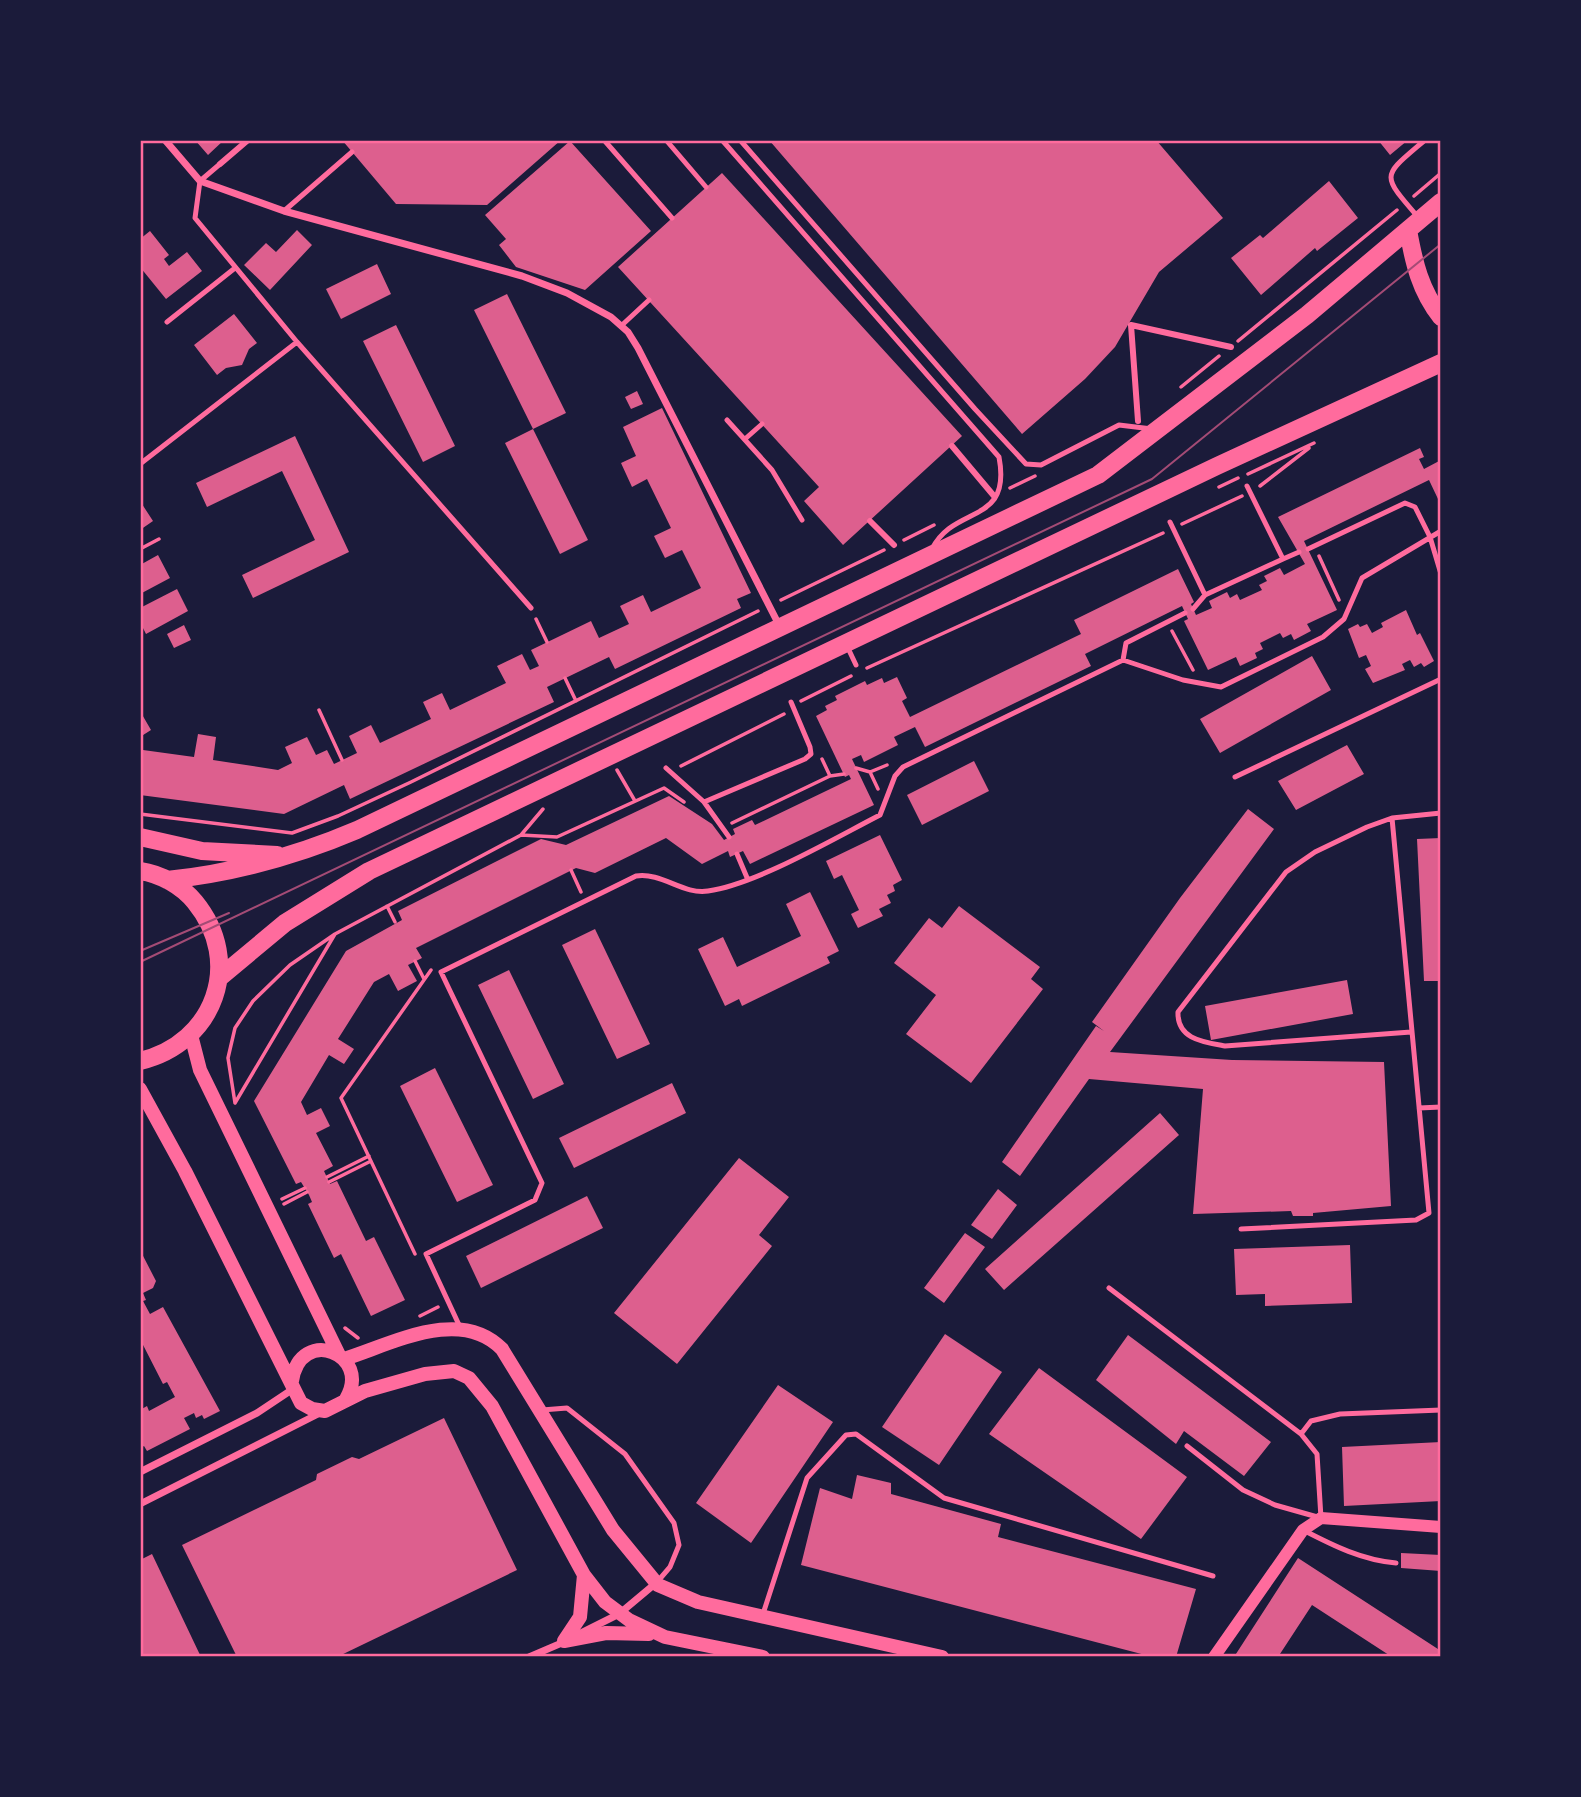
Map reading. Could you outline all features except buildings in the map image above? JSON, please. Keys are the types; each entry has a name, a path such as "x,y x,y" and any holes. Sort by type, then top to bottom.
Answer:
{"main road":[{"path":"167,880 212,875 291,855 357,830 1098,475 1307,315 1441,202"},
{"path":"1414,225 1418,277 1429,301 1441,317"},
{"path":"219,978 285,923 369,871 1217,466 1441,363"},
{"path":"140,837 202,851 291,855"},
{"path":"140,871 167,880 188,894 208,920 217,940 219,978 214,1000 191,1035 166,1052 140,1061"},
{"path":"191,1035 200,1070 352,1380 346,1399"},
{"path":"140,1089 292,1385 306,1406 325,1411 338,1406 346,1399 425,1374 454,1371 469,1378 492,1406 584,1575 619,1614 644,1629 665,1637"},
{"path":"292,1385 295,1366 307,1354 321,1350 342,1357 425,1333 460,1327 478,1331 502,1349 622,1543 656,1583 698,1602 942,1657"},
{"path":"564,1641 580,1617 584,1575"},
{"path":"564,1641 615,1632 665,1637 763,1657"}],"street":[{"path":"165,140 200,181 284,211 522,276 567,293 600,310 621,326 638,348 780,628"},
{"path":"220,164 248,140"},
{"path":"1138,421 1131,325 1231,347"},
{"path":"952,446 994,496"},
{"path":"870,521 894,545"},
{"path":"140,1472 257,1413 292,1385"},
{"path":"140,1504 325,1411"},
{"path":"1214,1657 1303,1530 1321,1518 1441,1527"},
{"path":"529,1657 619,1614 656,1583"}],"lane":[{"path":"604,140 672,218"},
{"path":"666,140 706,187"},
{"path":"722,140 999,457 1002,470 998,494 992,504 945,530 927,558"},
{"path":"740,140 990,426 1027,464 1041,465 1119,425 1158,430"},
{"path":"1414,225 1406,203 1390,183 1389,175 1394,167 1425,140"},
{"path":"284,211 352,152"},
{"path":"220,164 200,181 195,218 297,342 531,608"},
{"path":"167,322 235,268"},
{"path":"621,326 649,300"},
{"path":"140,464 297,342"},
{"path":"727,419 772,470 802,520"},
{"path":"745,439 762,424"},
{"path":"1247,486 1283,559"},
{"path":"1309,552 1405,503 1415,507 1430,537 1441,574"},
{"path":"1172,525 1205,595"},
{"path":"460,1327 426,1254 535,1200 542,1183 441,972 636,876 660,878 685,888 706,892 748,880 880,815 888,790 903,767 1123,660 1183,680 1221,687 1323,638 1344,619 1362,578 1441,531"},
{"path":"1193,609 1205,595 1299,552"},
{"path":"1123,660 1126,643 1185,613"},
{"path":"846,643 856,665"},
{"path":"1235,776 1441,678"},
{"path":"704,802 718,799 811,754 792,705"},
{"path":"667,770 704,802 729,837"},
{"path":"1411,1032 1225,1046 1196,1041 1182,1029 1178,1012 1286,872 1326,846 1392,818 1441,813"},
{"path":"1241,1230 1423,1218 1429,1213 1392,818"},
{"path":"737,854 748,880"},
{"path":"1419,1108 1441,1107"},
{"path":"1110,1288 1301,1434 1317,1454 1321,1518 1275,1505 1243,1490 1186,1446"},
{"path":"539,1411 567,1408 625,1454 674,1523 680,1545 670,1567 656,1583"},
{"path":"1301,1434 1311,1421 1340,1414 1441,1410"},
{"path":"762,1617 807,1478 846,1435 856,1434 944,1498 1213,1576"},
{"path":"1303,1530 1343,1551 1378,1562 1396,1563"}],"path":[{"path":"1231,347 1441,173"},
{"path":"865,669 1172,525 1250,492 1316,442"},
{"path":"1258,487 1264,498"},
{"path":"140,550 159,539"},
{"path":"1309,552 1316,551 1343,610"},
{"path":"140,814 292,833 363,805 769,605"},
{"path":"531,608 547,642"},
{"path":"1169,626 1193,670 1205,675"},
{"path":"667,770 853,675"},
{"path":"565,678 576,701"},
{"path":"319,710 342,761"},
{"path":"818,752 830,776"},
{"path":"617,770 635,801"},
{"path":"870,772 878,790 876,799"},
{"path":"728,825 830,776 844,774"},
{"path":"241,1114 236,1102 228,1058 235,1028 267,984 335,934 521,835 557,837 664,788 687,804"},
{"path":"557,837 559,844"},
{"path":"571,870 582,894"},
{"path":"387,906 395,922"},
{"path":"236,1102 335,934"},
{"path":"415,961 424,979 341,1098 417,1258"},
{"path":"328,1179 370,1158"},
{"path":"290,1216 282,1199 306,1190"},
{"path":"417,1317 439,1307 434,1295"},
{"path":"342,1322 353,1336 361,1340"}],"tram line":[{"path":"140,962 1152,479 1441,244"},
{"path":"140,951 229,913"}]}
